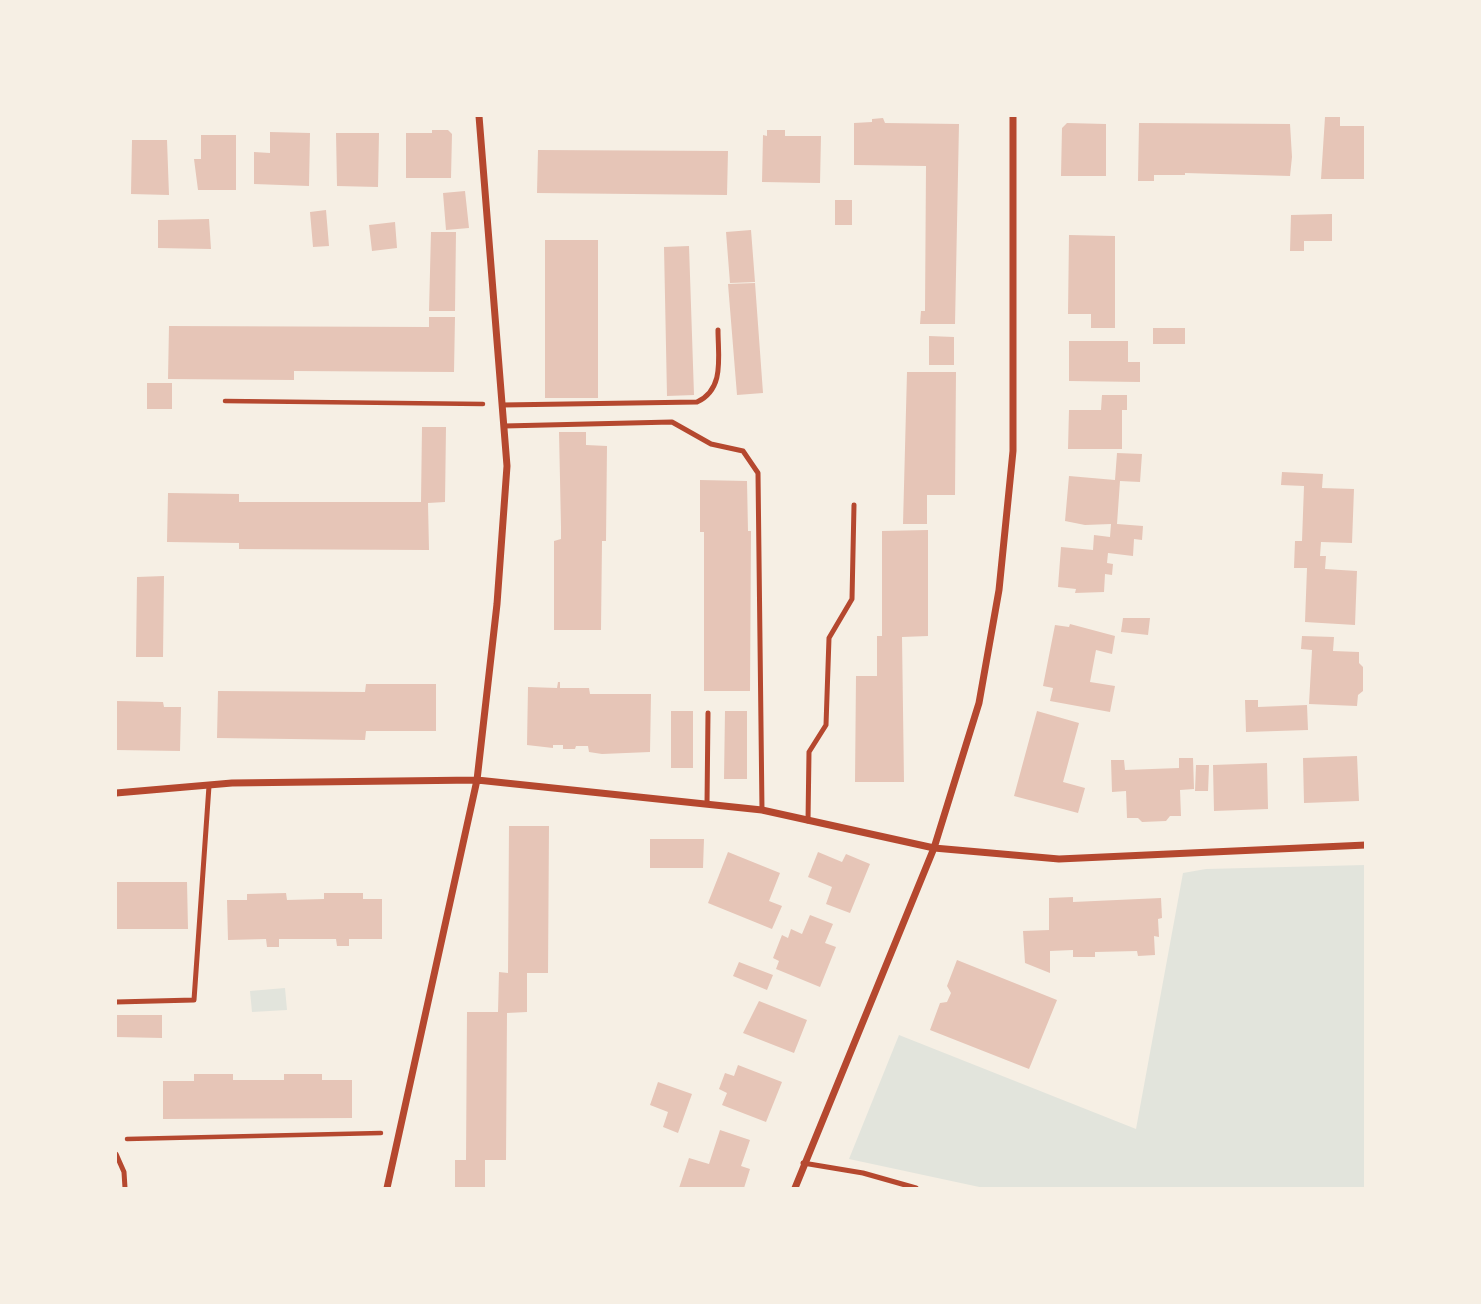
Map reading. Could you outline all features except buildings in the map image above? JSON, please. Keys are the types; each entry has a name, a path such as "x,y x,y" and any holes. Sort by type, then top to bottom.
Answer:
{"street":[{"path":"387,1188 477,780 497,604 507,466 479,116"},
{"path":"795,1188 934,848 979,703 999,590 1013,451 1013,116"},
{"path":"116,793 209,786 477,780 762,810 934,848 1059,859 1366,845"}],"lane":[{"path":"502,405 697,402 710,396 718,379 718,330"},
{"path":"504,426 672,422 710,444 743,451 758,474 762,810"},
{"path":"808,821 809,752 826,725 829,638 852,599 854,505"},
{"path":"707,804 708,713"},
{"path":"116,1002 194,1000 209,786"},
{"path":"116,1154 124,1172 125,1188"},
{"path":"803,1163 863,1174 916,1188"}],"path":[{"path":"225,401 502,405"},
{"path":"116,1140 398,1133"}],"shaded area":[{"path":"1365,865 1365,1188 984,1188 849,1159 899,1035 1136,1129 1183,873 1206,869"},
{"path":"285,988 287,1010 252,1012 250,991"}]}
